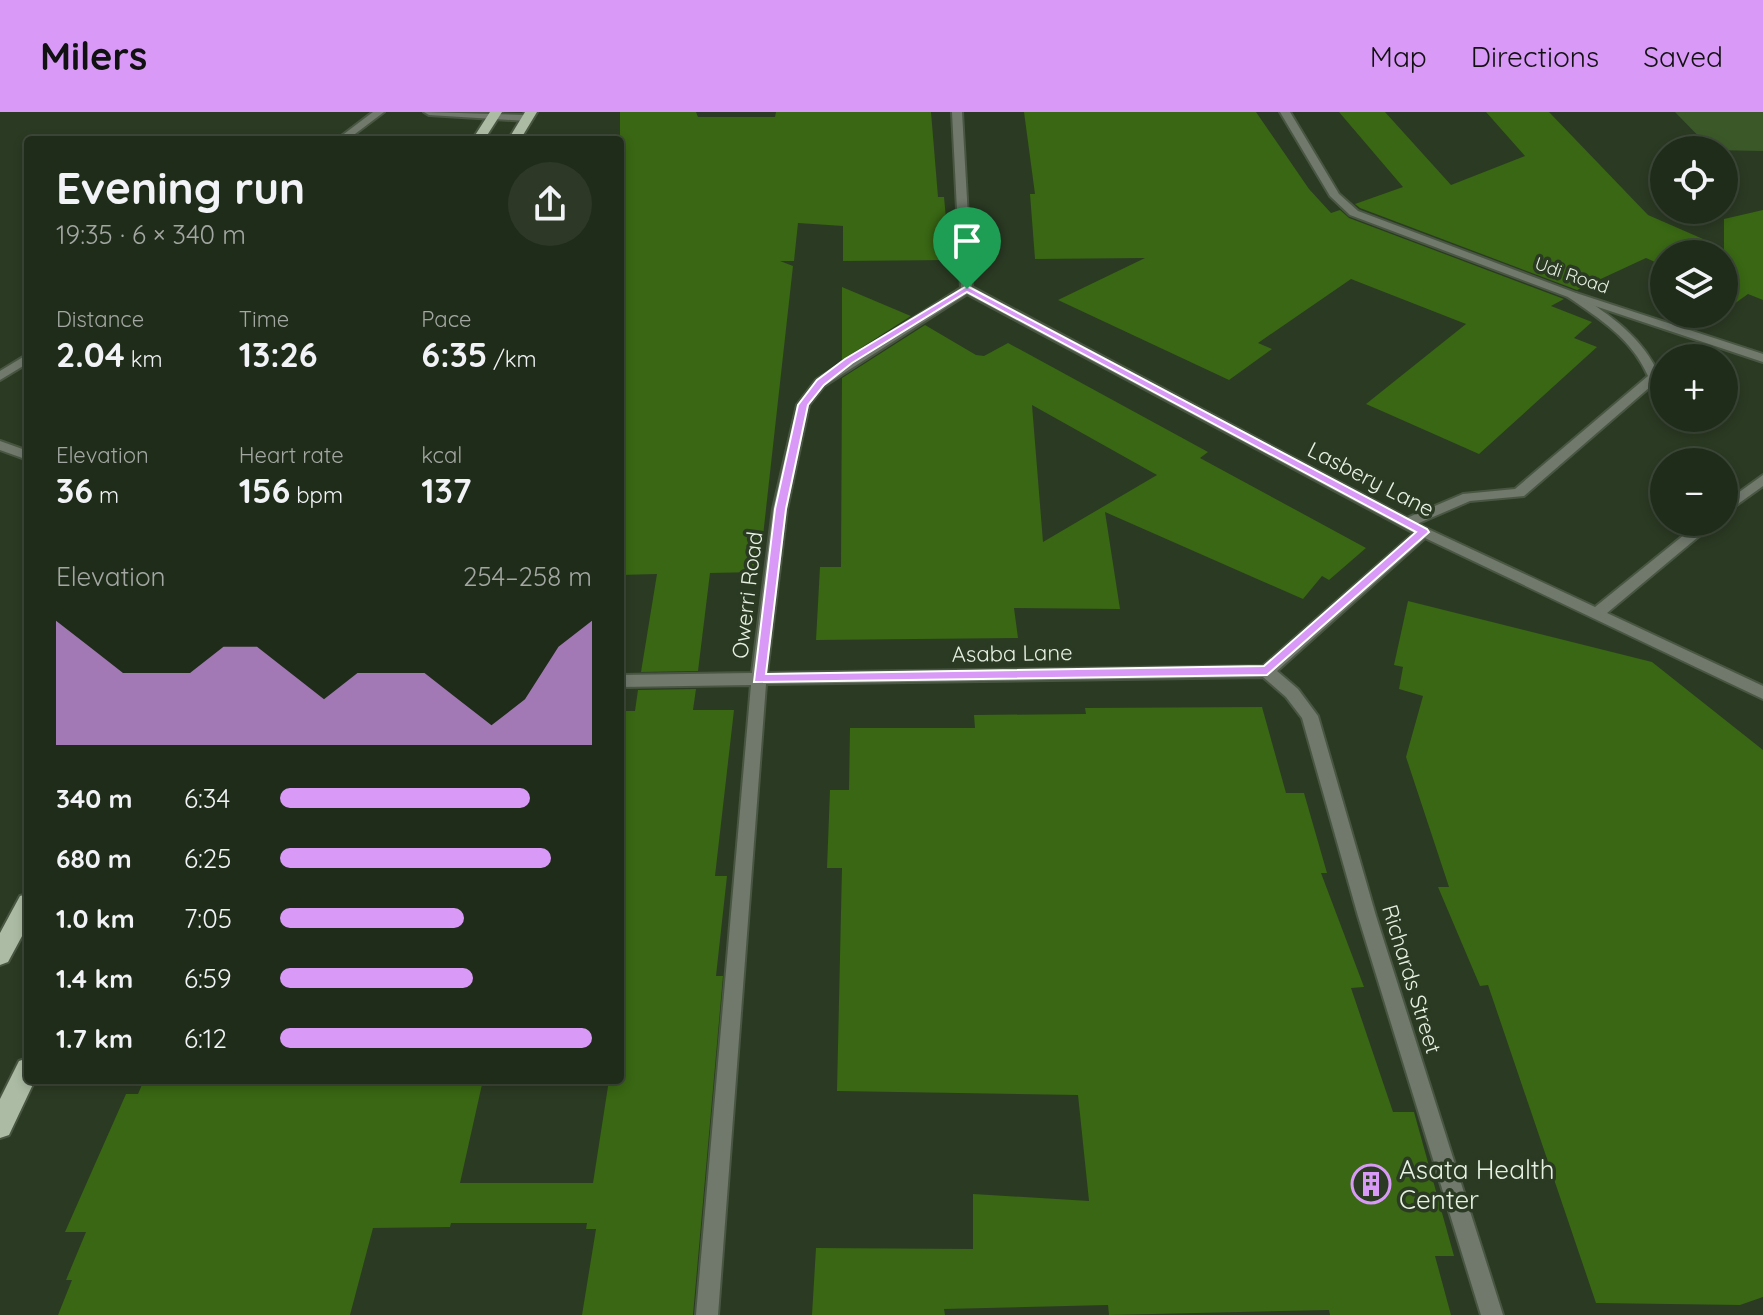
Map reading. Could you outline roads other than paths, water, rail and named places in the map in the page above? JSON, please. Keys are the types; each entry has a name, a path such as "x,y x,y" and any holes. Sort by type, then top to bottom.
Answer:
{"main road":[{"path":"481,136 495,114"},
{"path":"516,136 529,115"},
{"path":"0,955 24,910"},
{"path":"0,1126 24,1077"}],"street":[{"path":"346,136 379,112"},
{"path":"429,112 529,115"},
{"path":"957,112 967,289"},
{"name":"Udi Road","path":"1285,112 1335,196 1354,213 1572,295 1763,358"},
{"name":"Lasbery Lane","path":"967,289 1423,532 1763,693"},
{"name":"Owerri Road","path":"707,1315 759,679 780,509 803,405 820,383 849,361 967,289"},
{"path":"1407,523 1468,497 1519,493 1654,377 1650,363 1625,331 1572,295"},
{"path":"0,376 24,361"},
{"path":"0,445 24,454"},
{"path":"1738,499 1763,479"},
{"path":"1267,671 1423,532"},
{"path":"1597,613 1692,536"},
{"name":"Asaba Lane","path":"624,681 1267,671"},
{"name":"Richards Street","path":"1267,671 1292,693 1310,716 1367,916 1492,1315"}],"place":[{"name":"Asata Health Center","path":"1371,1184"}]}
